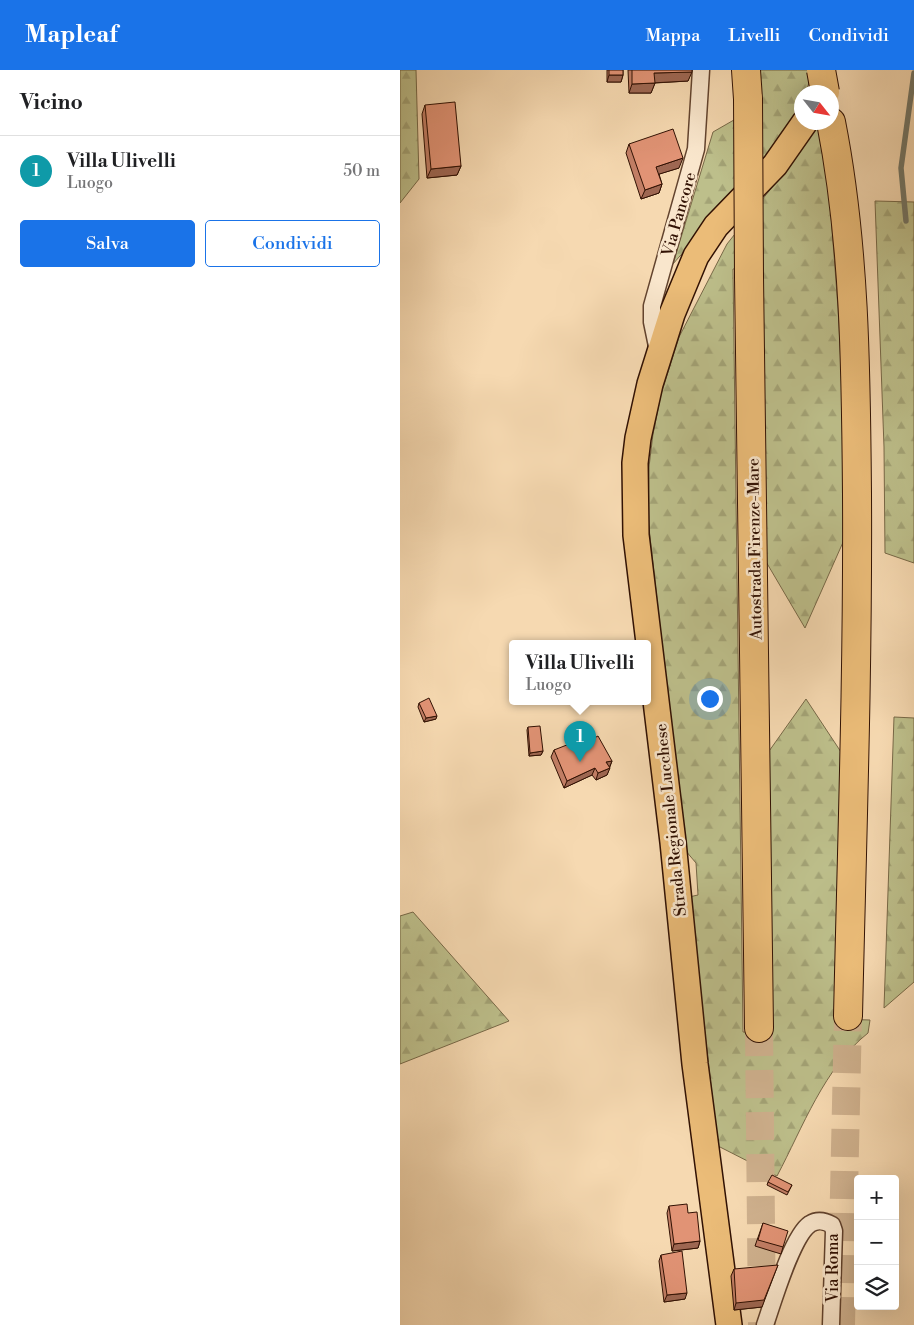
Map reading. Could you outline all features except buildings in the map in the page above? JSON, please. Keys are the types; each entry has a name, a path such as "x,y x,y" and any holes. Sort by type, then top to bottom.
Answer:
{"highway":[{"name":"Autostrada Firenze-Mare","path":"746,70 748,99 759,1028"},
{"path":"822,70 824,85"},
{"path":"832,130 845,208 856,387 858,559 848,1016"}],"main road":[{"path":"819,85 822,70"},
{"name":"Strada Regionale Lucchese","path":"649,640 636,535 638,438 659,356 682,290 704,244 721,221 775,165 799,130"},
{"name":"Strada Regionale Lucchese","path":"651,659 673,842 695,1064 729,1325"}],"street":[{"name":"Via Pancore","path":"659,356 652,322 652,306 696,149 700,70"},
{"name":"Via Roma","path":"765,1325 795,1245 806,1228 814,1222 820,1221 832,1226 835,1238 831,1325"}],"green space":[{"path":"400,70 416,70 419,179 400,203"},
{"path":"758,70 813,70 808,85 794,85 794,114 768,155 673,264 713,132 760,105"},
{"path":"814,130 819,130 830,202 838,308 843,402 844,540 805,628 765,560 760,268 733,269 743,1032 771,1032 767,754 806,699 841,752 837,1019 870,1020 868,1033 839,1063 816,1099 777,1176 718,1146 689,897 698,895 696,863 685,850 648,519 649,467 661,394 679,337 727,244 800,152"},
{"path":"875,201 914,202 914,563 885,553 884,447"},
{"path":"894,717 914,718 914,982 884,1008"},
{"path":"413,912 509,1021 400,1064 400,916"}],"waterway":[{"path":"906,221 901,168 914,73"}],"tunnel":[{"path":"841,1325 848,1016"},
{"path":"759,1028 762,1325"}],"place":[{"name":"Villa Ulivelli","path":"580,762"}]}
